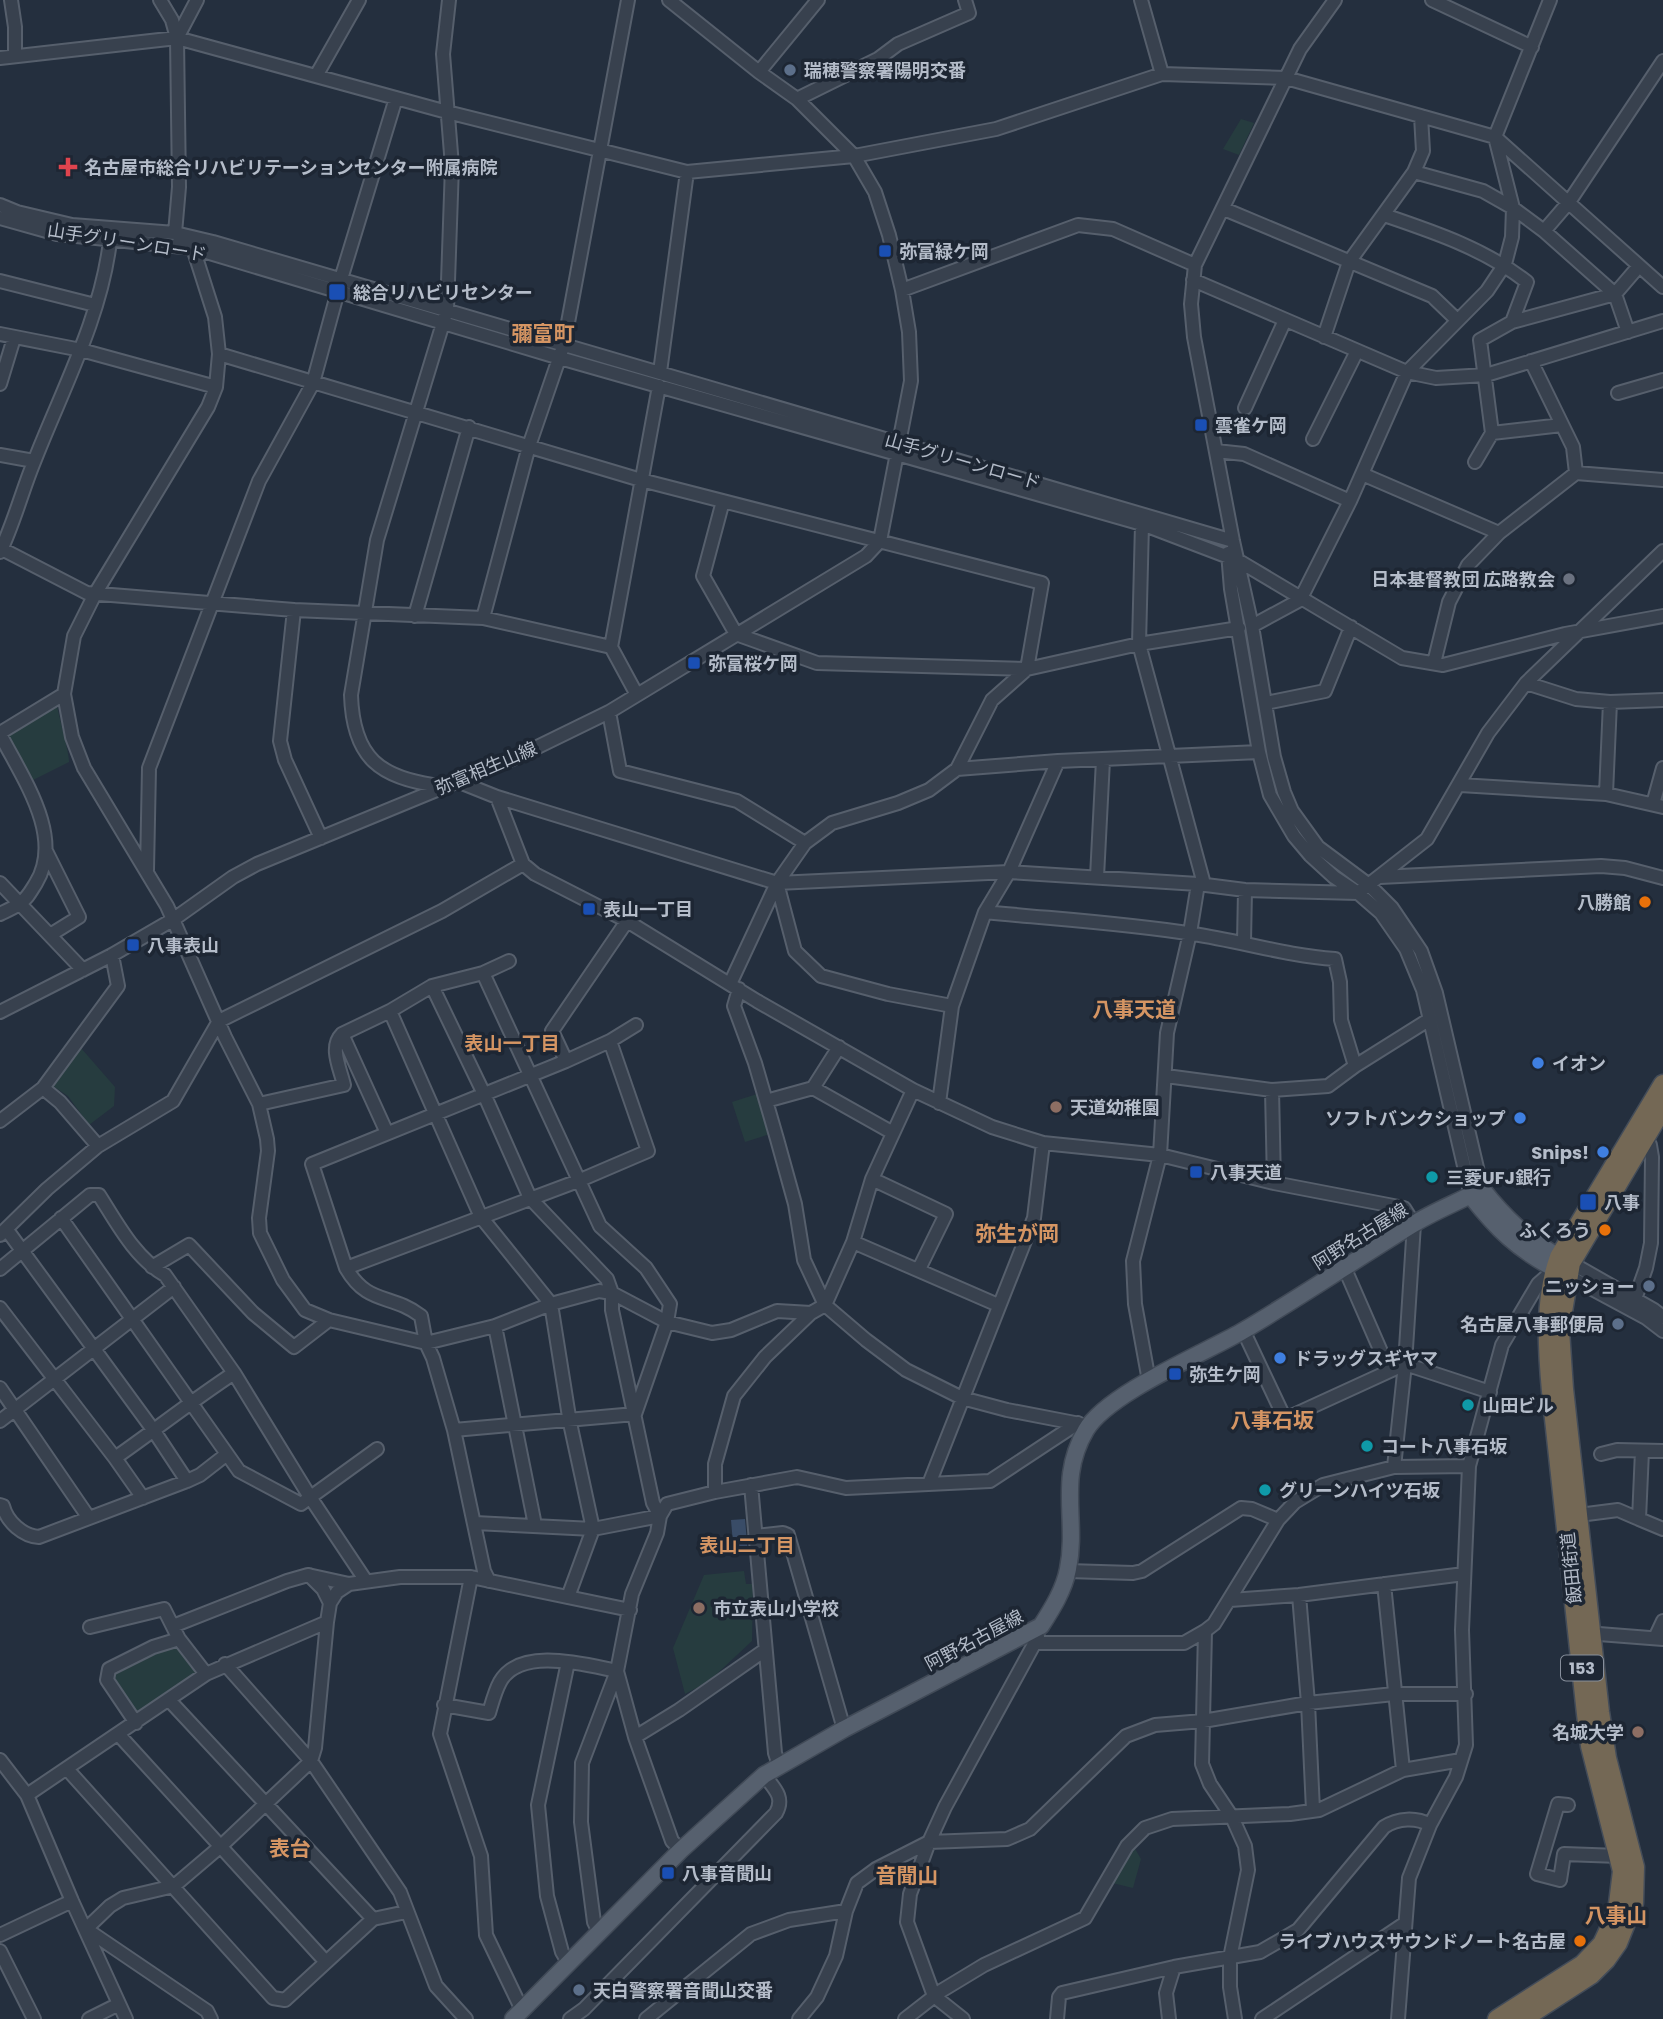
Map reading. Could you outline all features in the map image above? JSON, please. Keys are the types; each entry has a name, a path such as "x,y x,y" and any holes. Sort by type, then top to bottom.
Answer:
{"highway":[{"name":"飯田街道","path":"1523,2019 1591,1975 1606,1960 1622,1936 1634,1903 1635,1867 1607,1758 1585,1633 1547,1345 1563,1267 1663,1084"},
{"name":"飯田街道","path":"1497,2019 1583,1964 1602,1944 1617,1913 1622,1884 1619,1856 1590,1746 1579,1516 1560,1345 1563,1267 1663,1108"}],"main road":[{"name":"阿野名古屋線","path":"518,2015 681,1850 764,1775 844,1729 1041,1626 1057,1600 1068,1571 1072,1538 1068,1484 1083,1425 1112,1403 1243,1330 1414,1224 1477,1192"},
{"path":"1477,1192 1502,1234 1528,1255 1563,1267"}],"street":[{"path":"11,0 15,56"},
{"path":"160,0 172,20 177,38 179,187 175,233 193,248 215,317 219,354 216,387 208,407 95,594 74,636 64,694 72,737 84,768 174,919 225,1037 259,1104 268,1151 259,1217 260,1233 283,1280 305,1310 330,1320 426,1343 495,1326 551,1304 599,1291 612,1293 667,1322 712,1333 731,1331 777,1311 811,1312"},
{"path":"177,38 197,0"},
{"path":"316,76 359,0"},
{"path":"441,786 424,785 380,769 365,754 351,717 351,695 377,540 445,316 452,166 443,54 449,0"},
{"path":"483,618 529,446 564,344 628,0"},
{"path":"669,0 797,99 854,156 875,192 902,290 909,332 911,381 880,541"},
{"path":"760,72 818,0"},
{"path":"797,99 878,59 898,44 969,13 965,0"},
{"path":"1141,0 1162,74"},
{"path":"1335,0 1300,49 1195,265 1191,304 1194,337 1233,541 1239,628 1259,751 1270,794 1294,836 1310,855 1334,877 1369,885 1406,949 1416,970 1477,1192"},
{"path":"1432,0 1532,47"},
{"path":"1252,626 1300,600 1350,501 1407,372 1487,292 1505,264 1512,237 1513,208 1495,137 1550,0"},
{"path":"0,58 177,38 447,112 687,172 854,156 996,128 1162,74 1286,78 1495,137 1639,266 1661,280"},
{"path":"1544,231 1569,202 1663,61"},
{"path":"147,870 149,768 259,481 313,383 339,285 396,98"},
{"path":"1324,337 1349,262 1414,172 1423,150 1422,116"},
{"path":"660,372 687,172"},
{"path":"1414,172 1483,191 1513,208 1544,231 1615,294 1628,332"},
{"name":"山手グリーンロード","path":"0,205 16,212 72,225 175,233 445,316 564,344 660,372 1142,524 1233,559 1402,658 1443,665 1581,631 1663,616"},
{"path":"1224,209 1432,296 1457,320"},
{"path":"1384,215 1443,235 1505,264 1527,282 1512,322"},
{"name":"山手グリーンロード","path":"0,218 57,234 193,248 339,285"},
{"path":"902,290 1078,225 1113,229 1195,265"},
{"path":"110,241 81,350 34,461 1,550 87,593 294,610 483,618 611,647"},
{"path":"1475,462 1492,433 1480,340 1512,322 1615,294 1639,266"},
{"path":"1193,280 1407,372 1436,378 1486,375 1663,321"},
{"path":"0,281 95,304"},
{"name":"山手グリーンロード","path":"445,316 560,358 1233,541"},
{"path":"1245,408 1285,320"},
{"path":"0,334 81,350 216,387"},
{"path":"0,384 14,338"},
{"path":"1314,439 1357,351"},
{"path":"219,354 641,480 1042,583 1027,669 992,700 957,769 929,790 898,803 832,823 804,843 777,883 734,986 733,1006 766,1101 795,1204 804,1260 825,1305 906,1370 962,1398 1083,1425"},
{"path":"1531,361 1573,447 1576,473"},
{"path":"1618,393 1663,380"},
{"path":"637,695 611,647 659,386"},
{"path":"1492,433 1562,425"},
{"path":"415,615 469,427"},
{"path":"1216,451 1244,454 1350,501"},
{"path":"0,455 34,461"},
{"path":"1434,663 1449,602 1461,577 1468,565 1499,533 1576,473 1663,480"},
{"path":"1362,474 1499,533"},
{"path":"723,501 703,576 736,634 817,663 1027,669 1139,644 1239,628"},
{"path":"1142,524 1139,644 1201,884 1167,1033 1160,1155 1133,1261 1135,1304 1149,1381"},
{"name":"弥富相生山線","path":"0,1012 112,955 174,919 233,877 441,786 517,757 609,712 866,556 880,541"},
{"path":"1369,885 1427,839 1488,733 1526,683 1663,551"},
{"path":"1233,559 1252,626 1274,757 1284,792 1292,811 1318,847 1369,885 1407,927 1421,951 1430,971 1477,1192"},
{"path":"294,610 280,741 285,761 321,838"},
{"path":"1266,703 1325,691 1351,627"},
{"path":"1526,683 1576,699 1610,702 1663,700"},
{"path":"0,914 20,904 28,896 40,876 46,852 45,829 0,733 64,694"},
{"path":"1606,794 1610,702"},
{"path":"609,712 620,771 737,801 804,843"},
{"path":"957,769 1259,751"},
{"path":"1097,877 1102,760"},
{"path":"939,1103 952,1006 985,912 1009,872 1058,761"},
{"path":"1460,785 1606,794 1658,806 1663,768"},
{"path":"457,781 498,797 777,883 1009,872 1201,884 1245,890 1369,885 1601,866 1625,868 1663,878"},
{"path":"498,797 523,864 535,874 627,921 734,986 939,1103 992,1127 1043,1143 1160,1155 1274,1183 1404,1208 1414,1224 1405,1364 1394,1466"},
{"path":"46,852 79,917 50,935"},
{"path":"187,1481 23,1250 4,1232 47,1189 98,1146 173,1101 219,1021 442,911 523,864"},
{"path":"0,883 83,970"},
{"path":"777,883 795,951 821,976 888,994 952,1006"},
{"path":"1244,942 1245,890"},
{"path":"985,912 1190,933 1244,942 1300,957 1335,958 1340,982 1341,1020 1355,1066"},
{"path":"566,1061 552,1031 627,921"},
{"path":"0,1121 43,1088 118,986 112,955"},
{"path":"259,1104 344,1085 335,1048 337,1039 342,1034 390,1011 432,986 483,973 509,961"},
{"path":"483,973 600,1226 646,1268 670,1304 667,1322 635,1414"},
{"path":"432,986 530,1198 607,1279 653,1503 660,1516"},
{"path":"390,1011 481,1217 551,1304 570,1420 593,1529 568,1597"},
{"path":"1166,1076 1272,1090 1328,1086 1430,1019"},
{"path":"489,1581 484,1571 454,1430 426,1343 421,1316 409,1307 371,1296 355,1282 346,1268 312,1164 566,1061 610,1041 636,1025"},
{"path":"342,1034 387,1133"},
{"path":"346,1268 578,1181 648,1151 610,1041"},
{"path":"766,1101 813,1088 839,1047"},
{"path":"43,1088 61,1102 98,1146"},
{"path":"813,1088 893,1133"},
{"path":"715,1492 715,1464 734,1396 765,1357 811,1312 825,1305 853,1242 872,1179 913,1090"},
{"path":"1272,1090 1274,1183"},
{"path":"1634,1299 1646,1268 1651,1243 1652,1157 1646,1138"},
{"path":"929,1484 1034,1218 1043,1143"},
{"path":"872,1179 946,1214 919,1269"},
{"path":"0,1269 90,1195 99,1195 121,1231 152,1267 165,1275 234,1373 310,1497 366,1581"},
{"path":"61,1219 239,1471 301,1504 377,1449"},
{"path":"853,1242 998,1305"},
{"path":"152,1267 189,1245 253,1314 294,1348 330,1320"},
{"path":"1563,1267 1634,1299 1663,1317"},
{"path":"1563,1267 1663,1331"},
{"path":"1398,2019 1409,1878 1430,1825 1456,1777 1466,1745 1462,1629 1469,1466 1502,1345 1538,1284 1563,1267"},
{"path":"1345,1269 1389,1370"},
{"path":"0,1421 174,1287"},
{"path":"0,1308 143,1498"},
{"path":"495,1326 535,1525"},
{"path":"1243,1330 1284,1419 1405,1364 1490,1392"},
{"path":"115,1458 154,1431 190,1401 234,1373"},
{"path":"0,1388 89,1518"},
{"path":"454,1430 635,1414"},
{"path":"599,1932 594,1922 581,1822 582,1763 617,1671 632,1594 657,1533 660,1516 667,1504 797,1477 846,1488 990,1481 1083,1425"},
{"path":"1601,1454 1617,1450 1663,1451"},
{"path":"1639,1519 1642,1451"},
{"path":"0,1505 3,1506 6,1517 29,1536 39,1537 187,1481 200,1475 227,1454"},
{"path":"1036,1643 1184,1643 1214,1624 1278,1520 1295,1502 1323,1485 1394,1466 1469,1466"},
{"path":"751,1485 775,1753 779,1765"},
{"path":"1068,1571 1142,1571 1241,1508 1252,1509 1278,1520"},
{"path":"1579,1516 1618,1510 1663,1529"},
{"path":"475,1523 593,1529 660,1516"},
{"path":"755,1536 783,1533 788,1535 844,1729"},
{"path":"1230,1600 1299,1595 1464,1574"},
{"path":"173,1626 287,1581 309,1575 349,1584 400,1577 471,1577 630,1610"},
{"path":"309,1575 323,1589 330,1603"},
{"path":"471,1577 440,1734 481,1856 486,1935 518,2015"},
{"path":"86,1929 110,1906 123,1898 174,1886 266,1805 311,1761 315,1748 330,1603 337,1592 349,1584"},
{"path":"1384,1584 1403,1770"},
{"path":"1299,1595 1313,1811"},
{"path":"90,1626 164,1609 179,1639 206,1674"},
{"path":"1585,1633 1659,1639 1663,1621"},
{"path":"27,1795 120,1735 206,1674 327,1622"},
{"path":"962,2019 934,1996 907,1922 910,1894 945,1807 1036,1643 1041,1626"},
{"path":"1205,1631 1202,1763 1210,1784 1232,1817 1245,1846 1248,1870 1230,1958 1230,1987 1235,2019"},
{"path":"136,1723 107,1680 109,1669 153,1647 179,1639"},
{"path":"635,1737 765,1650"},
{"path":"444,1704 489,1713 500,1681 511,1670 538,1660 568,1662 617,1671"},
{"path":"568,1662 538,1805 547,1896 562,1952 568,1962"},
{"path":"225,1664 311,1761 400,1892 436,1986 466,2019"},
{"path":"617,1671 635,1737 672,1841 681,1850"},
{"path":"799,2019 817,1997 836,1956 846,1911 857,1883 876,1869 929,1842 1007,1839 1030,1829 1126,1736 1155,1726 1203,1721 1308,1703 1394,1694 1466,1694"},
{"path":"169,1700 373,1919"},
{"path":"120,1735 325,1961"},
{"path":"0,1760 27,1795 126,2019"},
{"path":"905,2019 934,1996 984,1965 1085,1918 1127,1846 1145,1828 1172,1819 1290,1814 1319,1810 1403,1770 1461,1760"},
{"path":"68,1770 273,1998 285,2000 373,1919 406,1912"},
{"path":"570,2019 584,2009 776,1813 780,1796 764,1775"},
{"path":"1568,1805 1559,1804 1537,1874 1559,1880 1564,1854 1619,1856"},
{"path":"1057,2019 1059,1997 1062,1993 1174,1966 1260,1952 1298,1930 1384,1827 1394,1820 1422,1820 1430,1825"},
{"path":"0,1935 72,1901"},
{"path":"646,2019 751,1934 789,1920 846,1911"},
{"path":"1262,2019 1404,1924"},
{"path":"86,1929 207,2011 211,2019"},
{"path":"0,1951 34,2019"},
{"path":"1168,2019 1166,1993 1174,1966"},
{"path":"89,2019 119,2004"}],"green space":[{"path":"1241,119 1254,123 1239,155 1223,149"},
{"path":"54,702 69,762 33,780 26,780 5,738"},
{"path":"81,1048 115,1087 114,1106 89,1125 68,1096 53,1086"},
{"path":"757,1094 770,1134 745,1142 732,1102"},
{"path":"744,1571 746,1584 753,1584 752,1641 708,1682 685,1694 673,1648 704,1575"},
{"path":"176,1645 198,1676 138,1717 115,1681 115,1673 155,1652"},
{"path":"1134,1847 1141,1859 1133,1888 1108,1882"}],"water":[{"path":"745,1519 748,1554 734,1555 731,1520"}],"place":[{"name":"瑞穂警察署陽明交番","path":"790,70"},
{"name":"名古屋市総合リハビリテーションセンター附属病院","path":"68,167"},
{"name":"弥富緑ケ岡","path":"885,251"},
{"name":"総合リハビリセンター","path":"337,292"},
{"name":"雲雀ケ岡","path":"1201,425"},
{"name":"日本基督教団 広路教会","path":"1569,579"},
{"name":"弥富桜ケ岡","path":"694,663"},
{"name":"八勝館","path":"1645,902"},
{"name":"表山一丁目","path":"589,909"},
{"name":"八事表山","path":"133,945"},
{"name":"イオン","path":"1538,1063"},
{"name":"天道幼稚園","path":"1056,1107"},
{"name":"ソフトバンクショップ","path":"1520,1118"},
{"name":"Snips!","path":"1603,1152"},
{"name":"八事天道","path":"1196,1172"},
{"name":"三菱UFJ銀行","path":"1432,1177"},
{"name":"八事","path":"1588,1202"},
{"name":"ふくろう","path":"1605,1230"},
{"name":"ニッショー","path":"1649,1286"},
{"name":"名古屋八事郵便局","path":"1618,1324"},
{"name":"ドラッグスギヤマ","path":"1280,1358"},
{"name":"弥生ケ岡","path":"1175,1374"},
{"name":"山田ビル","path":"1468,1405"},
{"name":"コート八事石坂","path":"1367,1446"},
{"name":"グリーンハイツ石坂","path":"1265,1490"},
{"name":"市立表山小学校","path":"699,1608"},
{"name":"名城大学","path":"1638,1732"},
{"name":"八事音聞山","path":"668,1873"},
{"name":"ライブハウスサウンドノート名古屋","path":"1580,1941"},
{"name":"天白警察署音聞山交番","path":"579,1990"}],"district":[{"name":"彌富町","path":"543,333"},
{"name":"八事天道","path":"1134,1009"},
{"name":"表山一丁目","path":"512,1043"},
{"name":"弥生が岡","path":"1017,1233"},
{"name":"八事石坂","path":"1272,1420"},
{"name":"表山二丁目","path":"747,1545"},
{"name":"表台","path":"290,1848"},
{"name":"音聞山","path":"907,1875"},
{"name":"八事山","path":"1616,1915"}]}
